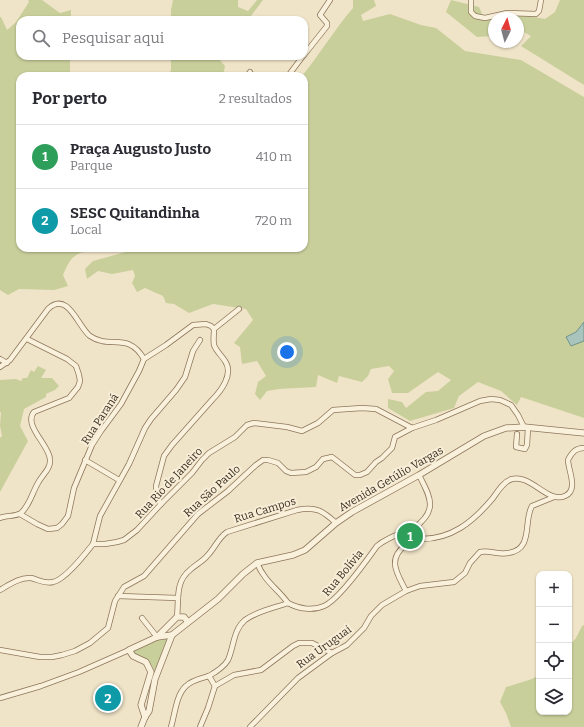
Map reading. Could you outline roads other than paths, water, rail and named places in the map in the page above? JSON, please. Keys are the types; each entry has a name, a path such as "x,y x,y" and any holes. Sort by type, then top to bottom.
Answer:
{"street":[{"path":"308,51 326,26 327,22 320,15 330,0"},
{"path":"471,0 472,12 475,16 485,18 507,13 536,14 539,11 541,0"},
{"path":"291,72 301,60"},
{"path":"0,367 7,363 27,339 48,309 54,305 61,304 69,309 92,337 100,340 129,343 135,346 144,358 166,345 193,325 206,324 214,329"},
{"path":"214,329 239,309"},
{"path":"161,504 157,497 156,486 166,454 212,400 219,394 225,384 227,364 214,346 214,329"},
{"path":"0,518 20,514 30,502 38,483 50,463 48,452 32,424 32,415 34,412 69,398 76,391 80,381 78,368 74,363 27,339"},
{"path":"0,590 23,579 31,578 48,582 57,581 67,573 93,544 100,516 129,464 137,444 151,419 185,377 193,351 200,340"},
{"name":"Rua Paraná","path":"20,514 45,528 51,529 60,526 68,516 74,488 96,437 121,404 139,371 144,358"},
{"path":"0,359 7,363"},
{"path":"412,428 491,398 511,405 518,415 526,427 527,445 525,449 516,447 517,434"},
{"name":"Rua Rio de Janeiro","path":"93,544 106,544 124,540 137,530 192,474 209,453 235,437 243,428 251,423 287,427 302,431 318,423 333,410 362,408 376,409 412,428"},
{"name":"Avenida Getúlio Vargas","path":"172,635 218,599 243,574 257,563 301,552 336,523 352,512 419,475 484,436 506,428 526,427 584,433"},
{"name":"Rua São Paulo","path":"0,650 40,657 62,655 75,651 90,643 109,626 113,605 126,585 141,579 152,569 202,509 228,491 251,469 263,460 274,461 286,471 291,473 300,473 313,470 323,459 332,457 355,475 360,475 367,472 392,448 395,438 412,428"},
{"path":"406,591 394,564 397,553 407,544 419,539 439,538 449,534 476,518 501,487 511,479 524,480 554,497 565,496 570,493 572,483 568,460 574,451 584,448"},
{"path":"85,460 119,480"},
{"path":"419,475 430,496 430,507 428,513 424,521 414,528 419,539"},
{"name":"Rua Uruguai","path":"250,727 291,684 332,653 346,645 357,635 376,610 393,598 420,586 454,582 465,573 470,563 480,552 507,554 521,547 526,538 529,514 532,506 554,497"},
{"name":"Rua Campos","path":"177,617 178,588 183,577 207,556 219,539 227,532 290,512 308,508 322,512 336,523"},
{"name":"Rua Bolívia","path":"288,603 297,607 310,609 316,609 328,604 352,578 377,546 387,539 414,528"},
{"path":"402,533 407,544"},
{"path":"171,727 180,696 186,685 210,676 220,668 228,659 236,634 244,621 255,614 288,603 266,579 257,563"},
{"path":"118,596 178,598"},
{"path":"157,637 177,617 184,617 188,622"},
{"path":"142,618 157,637"},
{"path":"0,698 41,686 71,675 157,637 172,635"},
{"path":"145,717 141,705 172,635"},
{"path":"200,727 215,686 234,675 260,670 292,646 299,643 312,643 332,653"},
{"path":"129,650 133,656 146,662 151,669 153,679 152,704 141,727"},
{"path":"210,676 215,686"},
{"path":"146,692 152,694"}],"water":[{"path":"584,322 584,341 571,346 566,337 576,332"}],"place":[{"name":"Praça Augusto Justo","path":"410,536"},
{"name":"SESC Quitandinha","path":"108,698"}]}
